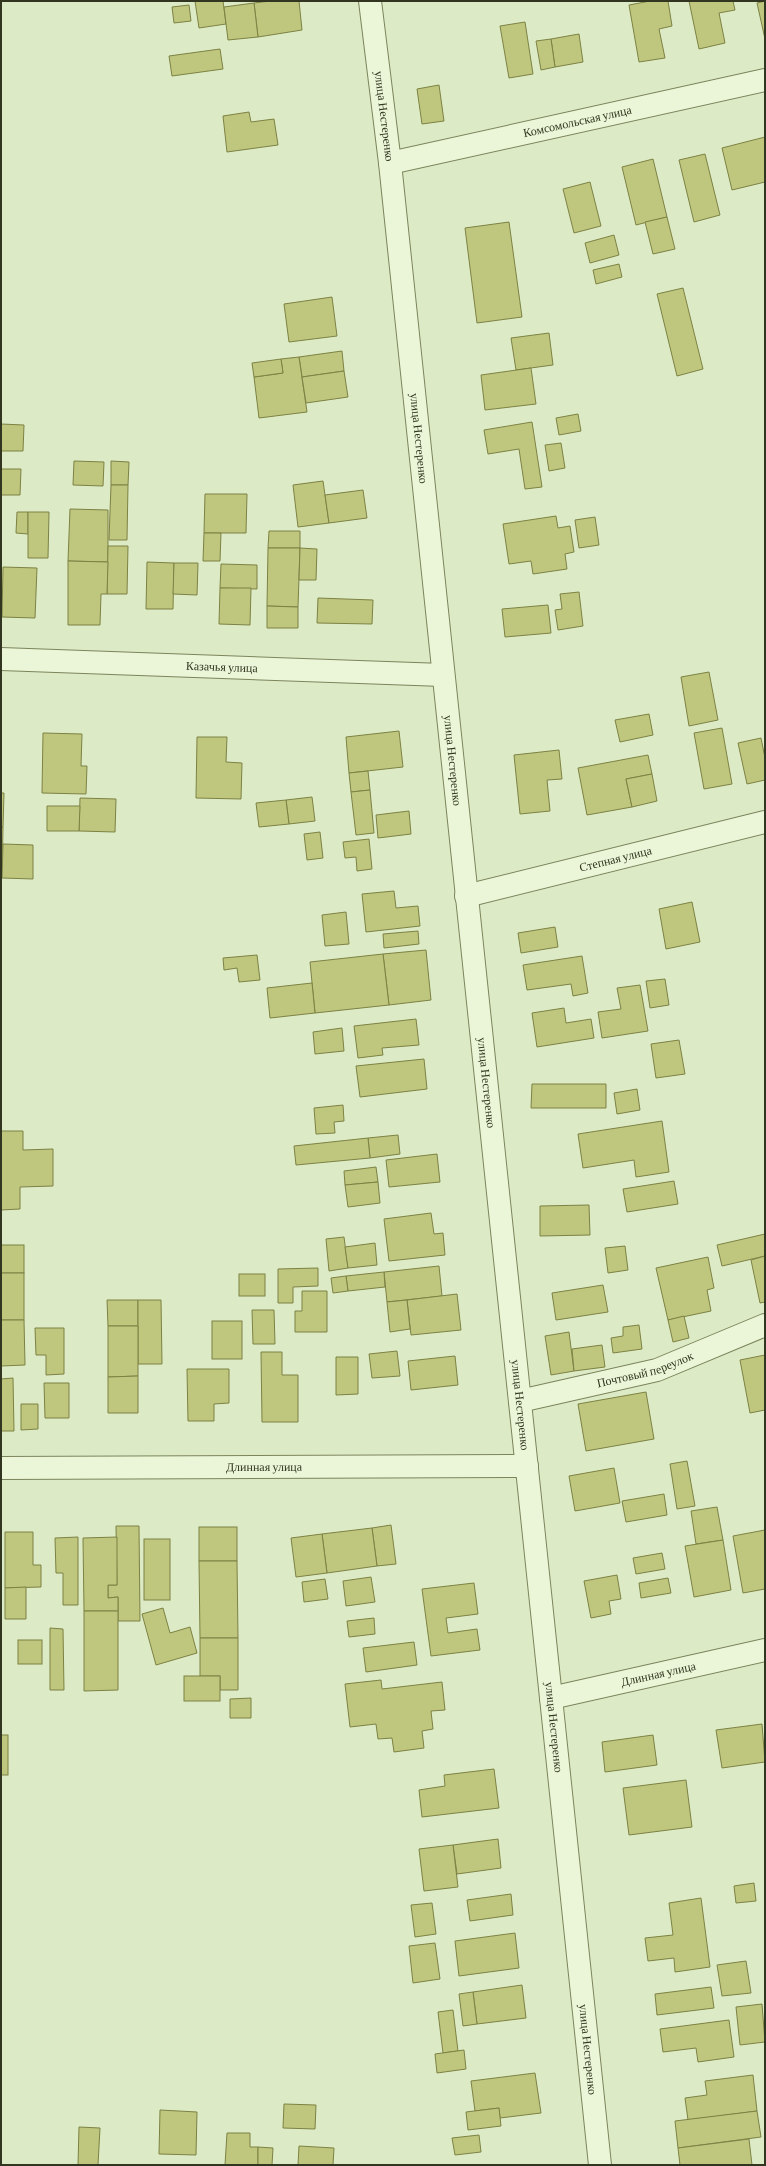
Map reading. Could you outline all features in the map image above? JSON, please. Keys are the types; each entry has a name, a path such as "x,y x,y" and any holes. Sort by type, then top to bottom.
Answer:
{"street":[{"name":"улица Нестеренко","path":"370,1 390,163 600,2165"},
{"name":"Комсомольская улица","path":"390,163 765,80"},
{"name":"Казачья улица","path":"1,659 443,675"},
{"name":"Степная улица","path":"466,896 765,822"},
{"name":"Почтовый переулок","path":"520,1401 657,1370 765,1325"},
{"name":"Длинная улица","path":"1,1468 527,1466"},
{"name":"Длинная улица","path":"551,1698 765,1650"}],"building":[{"path":"195,1 223,1 226,24 199,28"},
{"path":"270,1 299,1 302,30 258,37 254,3"},
{"path":"650,1 668,1 672,26 659,29 665,58 639,62 629,5"},
{"path":"689,1 733,1 735,10 719,13 725,43 699,49"},
{"path":"765,1 765,39 757,3"},
{"path":"254,3 258,37 228,40 224,7"},
{"path":"189,5 191,21 174,23 172,7"},
{"path":"525,22 533,74 509,78 500,26"},
{"path":"579,34 583,62 555,67 551,39"},
{"path":"551,39 555,67 541,70 536,41"},
{"path":"220,49 223,69 172,76 169,56"},
{"path":"439,85 444,121 422,124 417,89"},
{"path":"249,112 251,122 274,119 278,145 227,152 223,116"},
{"path":"765,137 765,182 732,190 722,148"},
{"path":"705,154 720,215 694,222 679,160"},
{"path":"653,159 667,217 636,225 622,167"},
{"path":"590,182 601,226 574,233 563,189"},
{"path":"667,217 675,249 653,254 645,222"},
{"path":"509,222 522,317 477,323 465,228"},
{"path":"614,235 619,255 590,263 585,243"},
{"path":"619,264 622,277 596,284 593,270"},
{"path":"683,288 703,369 677,376 657,294"},
{"path":"332,297 337,336 289,342 284,304"},
{"path":"549,333 553,365 516,370 511,338"},
{"path":"342,351 344,371 302,377 299,357"},
{"path":"299,357 307,412 259,418 254,377 283,373 281,359"},
{"path":"281,359 283,373 254,377 252,363"},
{"path":"531,368 536,404 485,410 481,375"},
{"path":"344,371 348,397 306,403 302,377"},
{"path":"578,414 581,431 559,435 556,418"},
{"path":"532,422 542,487 525,489 519,449 488,454 484,430"},
{"path":"1,424 24,425 23,451 1,451"},
{"path":"561,443 565,468 549,471 545,445"},
{"path":"74,461 104,462 103,486 73,485"},
{"path":"111,461 129,462 128,485 111,485"},
{"path":"1,469 21,469 20,495 1,495"},
{"path":"323,481 329,523 298,527 293,485"},
{"path":"111,485 128,485 127,540 109,540"},
{"path":"363,490 367,518 329,523 325,495"},
{"path":"205,494 247,494 246,533 204,533"},
{"path":"70,509 108,510 108,562 68,561"},
{"path":"17,512 28,512 28,534 16,533"},
{"path":"28,512 49,512 48,558 28,558"},
{"path":"556,516 558,528 570,526 574,552 565,554 567,569 533,574 531,561 509,564 503,524"},
{"path":"595,517 599,545 579,548 575,520"},
{"path":"269,531 300,531 300,548 268,548"},
{"path":"204,533 221,533 220,561 203,561"},
{"path":"108,546 128,546 127,594 107,594"},
{"path":"268,548 300,548 298,607 267,606"},
{"path":"300,548 317,549 316,580 299,580"},
{"path":"68,561 108,562 107,594 101,594 100,625 68,625"},
{"path":"147,562 174,563 173,609 146,609"},
{"path":"174,563 198,563 197,595 173,594"},
{"path":"221,564 257,565 257,589 220,588"},
{"path":"3,567 37,568 35,618 2,617"},
{"path":"220,588 251,588 250,625 219,624"},
{"path":"579,592 583,626 558,630 555,610 562,609 560,594"},
{"path":"318,598 373,600 372,624 317,623"},
{"path":"548,605 551,633 505,637 502,609"},
{"path":"267,606 298,607 298,628 267,628"},
{"path":"709,672 718,720 689,726 681,677"},
{"path":"649,714 653,735 620,742 615,720"},
{"path":"722,728 732,784 704,789 694,733"},
{"path":"399,731 403,767 349,773 346,737"},
{"path":"43,733 82,734 81,766 87,766 86,794 42,793"},
{"path":"197,737 227,737 226,762 242,763 241,799 196,798"},
{"path":"761,738 765,758 765,780 747,784 738,743"},
{"path":"559,750 562,779 547,780 550,811 520,814 514,755"},
{"path":"648,755 652,774 626,779 632,807 587,815 578,768"},
{"path":"368,771 370,790 351,792 349,773"},
{"path":"652,774 657,801 632,807 626,779"},
{"path":"370,790 374,833 356,835 351,792"},
{"path":"1,793 4,793 3,827 1,827"},
{"path":"312,797 315,821 289,824 286,800"},
{"path":"80,798 116,799 115,832 79,831"},
{"path":"286,800 289,824 259,827 256,803"},
{"path":"47,806 80,806 79,831 47,831"},
{"path":"409,811 411,834 378,838 376,815"},
{"path":"1,827 3,827 2,878 1,878"},
{"path":"320,832 323,858 307,860 304,834"},
{"path":"369,839 372,869 357,871 356,857 345,858 343,842"},
{"path":"3,844 33,845 33,879 2,878"},
{"path":"394,891 396,908 418,906 420,926 366,932 362,894"},
{"path":"692,902 700,942 666,949 659,909"},
{"path":"346,912 349,944 325,946 322,915"},
{"path":"555,927 558,947 521,953 518,933"},
{"path":"418,931 419,944 384,948 383,934"},
{"path":"426,950 431,1000 389,1005 383,954"},
{"path":"383,954 389,1005 315,1013 310,962"},
{"path":"257,955 260,980 239,982 237,968 224,970 223,958"},
{"path":"582,956 588,993 573,996 571,984 527,990 523,965"},
{"path":"665,979 669,1005 650,1008 646,981"},
{"path":"312,983 315,1013 270,1018 267,988"},
{"path":"640,985 648,1031 602,1038 598,1012 621,1009 617,988"},
{"path":"564,1008 566,1023 591,1019 594,1038 537,1047 532,1013"},
{"path":"416,1019 419,1045 382,1048 383,1055 358,1058 354,1026"},
{"path":"342,1028 344,1051 315,1054 313,1032"},
{"path":"679,1040 685,1074 656,1078 651,1044"},
{"path":"424,1059 427,1089 360,1097 356,1066"},
{"path":"532,1084 606,1084 606,1108 531,1108"},
{"path":"637,1089 640,1110 617,1114 614,1093"},
{"path":"343,1105 344,1121 334,1122 335,1133 316,1134 314,1108"},
{"path":"662,1121 669,1172 636,1177 634,1160 583,1168 578,1134"},
{"path":"1,1131 23,1131 23,1150 53,1149 53,1186 20,1187 20,1209 1,1210"},
{"path":"398,1135 400,1154 370,1158 368,1138"},
{"path":"368,1138 370,1158 296,1165 294,1146"},
{"path":"437,1154 440,1182 389,1187 386,1160"},
{"path":"376,1167 378,1182 345,1185 344,1171"},
{"path":"674,1181 678,1204 627,1212 623,1189"},
{"path":"378,1182 380,1203 348,1207 345,1185"},
{"path":"589,1205 590,1235 540,1236 540,1206"},
{"path":"431,1213 434,1234 443,1233 445,1255 389,1261 384,1219"},
{"path":"765,1234 765,1256 722,1266 717,1245"},
{"path":"344,1237 348,1268 329,1271 326,1239"},
{"path":"375,1243 377,1265 348,1268 345,1247"},
{"path":"1,1245 24,1245 24,1273 1,1273"},
{"path":"625,1246 628,1270 608,1273 605,1248"},
{"path":"765,1256 765,1302 760,1303 751,1260"},
{"path":"708,1257 714,1288 707,1290 711,1311 668,1320 656,1268"},
{"path":"439,1266 442,1296 387,1302 384,1272"},
{"path":"318,1268 318,1286 293,1287 293,1303 278,1303 278,1269"},
{"path":"384,1272 385,1287 348,1291 346,1276"},
{"path":"1,1273 24,1273 24,1320 1,1320"},
{"path":"239,1274 265,1274 265,1296 239,1296"},
{"path":"346,1276 348,1291 333,1293 331,1278"},
{"path":"603,1285 608,1312 556,1320 552,1293"},
{"path":"302,1291 327,1291 327,1332 295,1332 295,1311 302,1311"},
{"path":"457,1294 461,1330 411,1335 407,1300"},
{"path":"107,1300 138,1300 138,1326 108,1326"},
{"path":"138,1300 161,1300 162,1364 138,1364"},
{"path":"407,1300 410,1329 390,1332 387,1302"},
{"path":"252,1310 274,1310 275,1344 253,1344"},
{"path":"684,1316 689,1338 673,1342 668,1320"},
{"path":"1,1320 24,1320 25,1365 1,1366"},
{"path":"212,1321 242,1321 242,1359 212,1359"},
{"path":"639,1325 642,1349 613,1353 611,1338 623,1336 623,1327"},
{"path":"108,1326 138,1326 138,1376 108,1377"},
{"path":"35,1328 64,1328 64,1374 46,1375 46,1355 36,1355"},
{"path":"569,1332 574,1371 551,1375 545,1336"},
{"path":"602,1345 605,1367 574,1371 572,1349"},
{"path":"397,1351 400,1376 372,1378 369,1354"},
{"path":"261,1352 282,1352 282,1375 298,1375 298,1422 262,1422"},
{"path":"765,1355 765,1410 750,1413 740,1360"},
{"path":"455,1356 458,1385 411,1390 408,1361"},
{"path":"336,1357 358,1357 358,1394 336,1395"},
{"path":"187,1369 229,1369 229,1403 214,1404 214,1421 188,1421"},
{"path":"138,1376 138,1413 108,1413 108,1377"},
{"path":"13,1378 14,1431 1,1431 1,1379"},
{"path":"44,1383 69,1383 69,1418 45,1418"},
{"path":"646,1392 654,1439 586,1451 578,1404"},
{"path":"21,1404 38,1404 38,1429 21,1430"},
{"path":"687,1461 695,1506 677,1509 670,1464"},
{"path":"614,1468 620,1503 575,1511 569,1476"},
{"path":"664,1494 667,1515 626,1522 622,1501"},
{"path":"717,1507 723,1540 696,1544 691,1511"},
{"path":"391,1525 396,1564 377,1566 372,1528"},
{"path":"116,1526 139,1526 140,1621 118,1621 118,1597 108,1598 108,1585 117,1585"},
{"path":"199,1527 237,1527 237,1561 199,1561"},
{"path":"372,1528 377,1566 327,1573 322,1534"},
{"path":"765,1530 765,1589 743,1593 733,1536"},
{"path":"5,1532 33,1532 33,1565 41,1565 41,1587 5,1588"},
{"path":"322,1534 327,1573 296,1577 291,1538"},
{"path":"78,1537 78,1605 63,1605 63,1573 56,1573 55,1538"},
{"path":"117,1537 117,1585 108,1585 108,1598 118,1597 118,1611 84,1611 83,1538"},
{"path":"144,1539 170,1539 170,1600 144,1600"},
{"path":"723,1540 731,1590 694,1597 685,1546"},
{"path":"662,1553 665,1569 636,1574 633,1558"},
{"path":"199,1561 237,1561 238,1638 200,1638"},
{"path":"617,1575 621,1599 609,1601 611,1614 591,1618 584,1581"},
{"path":"371,1577 375,1602 346,1606 343,1581"},
{"path":"668,1578 671,1593 641,1598 639,1583"},
{"path":"325,1579 328,1599 304,1602 302,1582"},
{"path":"474,1583 478,1614 446,1618 448,1633 477,1629 480,1650 431,1656 422,1589"},
{"path":"26,1587 26,1619 5,1619 5,1588"},
{"path":"163,1608 170,1633 190,1627 197,1653 156,1665 142,1614"},
{"path":"84,1611 118,1611 118,1690 84,1691"},
{"path":"374,1618 375,1634 349,1637 347,1621"},
{"path":"50,1628 63,1629 64,1690 50,1690"},
{"path":"200,1638 238,1638 238,1690 220,1690 220,1676 200,1676"},
{"path":"18,1640 42,1640 42,1664 18,1664"},
{"path":"414,1642 417,1665 366,1672 363,1648"},
{"path":"184,1676 220,1676 220,1701 184,1701"},
{"path":"381,1680 382,1689 442,1682 445,1710 431,1711 433,1729 422,1731 424,1748 394,1752 392,1738 378,1739 376,1724 350,1727 345,1684"},
{"path":"251,1698 251,1718 230,1718 230,1699"},
{"path":"762,1724 765,1762 722,1768 716,1730"},
{"path":"1,1735 8,1735 8,1775 1,1775"},
{"path":"653,1735 657,1765 605,1772 602,1742"},
{"path":"494,1769 499,1808 422,1817 419,1790 445,1786 444,1775"},
{"path":"686,1780 692,1827 629,1835 623,1788"},
{"path":"498,1839 501,1868 457,1874 453,1845"},
{"path":"453,1845 458,1887 424,1891 419,1849"},
{"path":"754,1883 756,1901 736,1903 734,1886"},
{"path":"511,1894 513,1915 470,1921 467,1900"},
{"path":"701,1898 710,1967 675,1972 674,1958 648,1961 645,1938 673,1935 669,1903"},
{"path":"432,1903 436,1934 415,1937 411,1905"},
{"path":"515,1933 519,1968 459,1976 455,1941"},
{"path":"435,1943 440,1979 413,1983 409,1946"},
{"path":"746,1961 751,1993 722,1996 717,1965"},
{"path":"522,1985 526,2018 477,2024 473,1992"},
{"path":"711,1987 714,2008 657,2015 655,1994"},
{"path":"473,1992 477,2024 463,2026 459,1994"},
{"path":"762,2004 765,2042 740,2045 736,2007"},
{"path":"453,2010 458,2051 443,2053 438,2012"},
{"path":"729,2020 734,2057 698,2062 696,2048 663,2052 660,2029"},
{"path":"464,2050 466,2069 437,2073 435,2054"},
{"path":"535,2073 541,2113 500,2118 499,2108 475,2111 471,2081"},
{"path":"753,2075 757,2111 688,2120 685,2098 707,2095 705,2081"},
{"path":"284,2104 316,2105 315,2129 283,2128"},
{"path":"499,2108 501,2126 468,2130 466,2112"},
{"path":"160,2110 197,2112 196,2155 159,2154"},
{"path":"757,2111 761,2137 678,2148 675,2121"},
{"path":"79,2127 100,2128 98,2165 78,2165"},
{"path":"227,2133 250,2133 250,2147 258,2147 258,2165 225,2165"},
{"path":"479,2135 481,2152 455,2155 452,2138"},
{"path":"749,2139 752,2165 680,2165 678,2148"},
{"path":"299,2146 334,2148 333,2165 298,2165"},
{"path":"258,2147 273,2148 272,2165 258,2165"}]}
